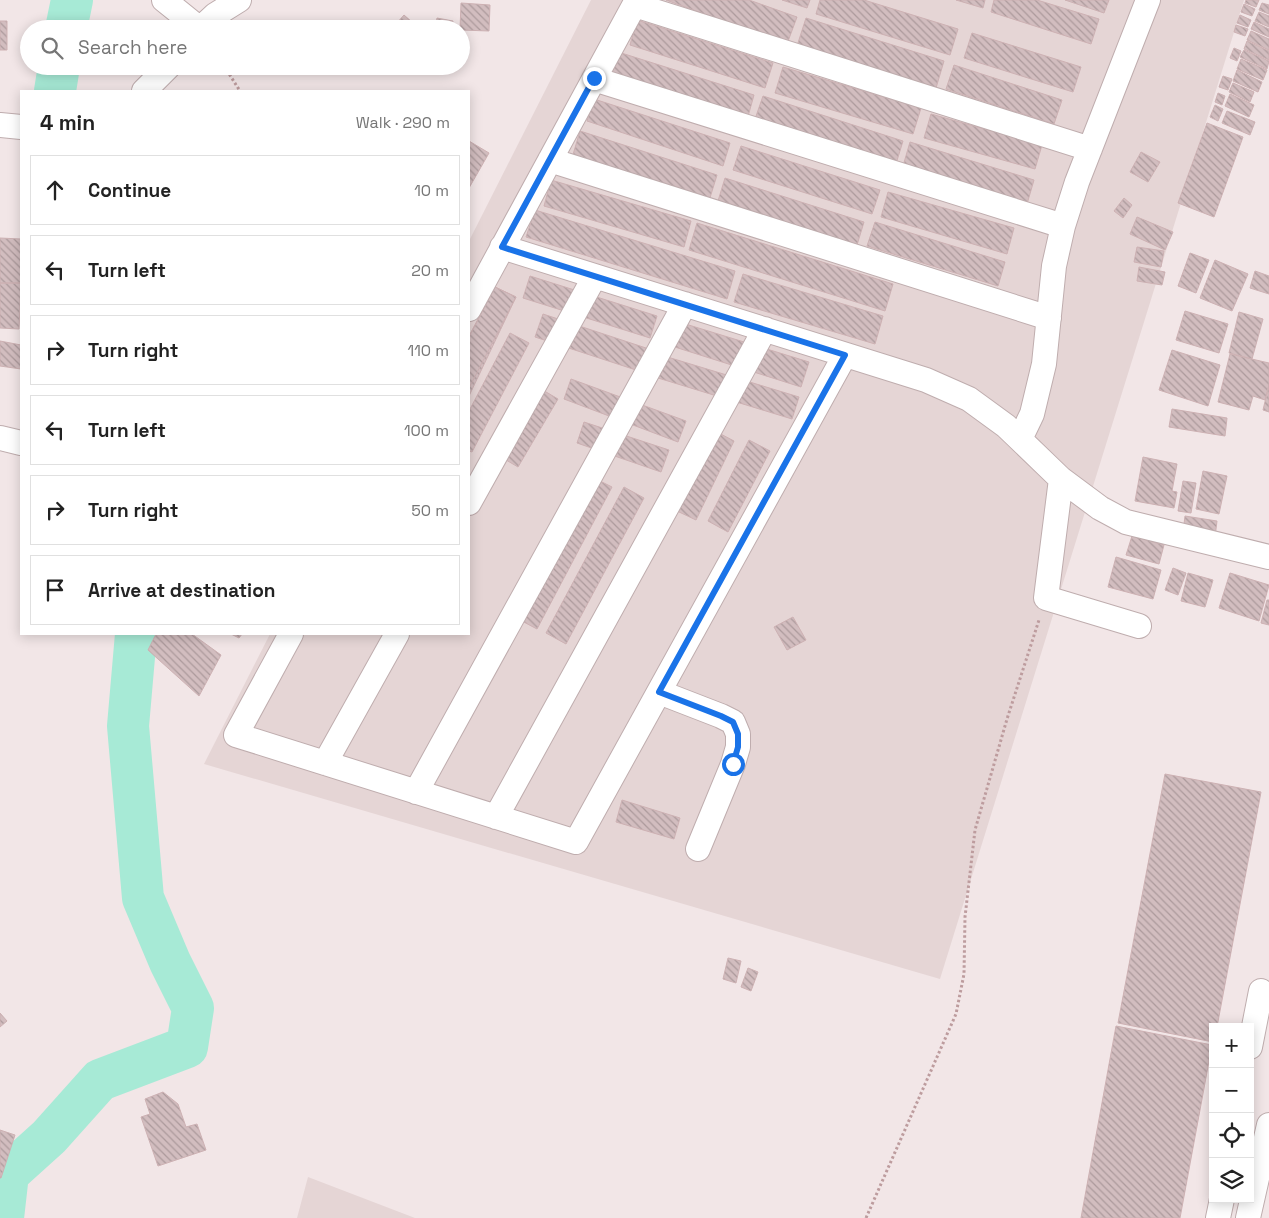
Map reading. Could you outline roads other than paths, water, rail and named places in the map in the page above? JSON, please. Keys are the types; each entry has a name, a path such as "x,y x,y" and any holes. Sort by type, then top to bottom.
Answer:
{"street":[{"path":"164,0 189,20"},
{"path":"210,20 240,0"},
{"path":"1020,439 1032,414 1044,364 1054,266 1063,226 1077,182 1148,0"},
{"path":"470,307 636,2 1090,149"},
{"path":"145,90 160,75"},
{"path":"594,78 1063,226"},
{"path":"0,125 20,127"},
{"path":"550,160 1049,318"},
{"path":"502,247 926,380 969,399 1006,426 1061,479 1100,508 1126,522 1269,557"},
{"path":"470,501 594,276"},
{"path":"416,792 685,304"},
{"path":"496,817 765,329"},
{"path":"290,635 236,735 576,842 845,355"},
{"path":"0,438 20,443"},
{"path":"1061,479 1046,598 1139,626"},
{"path":"325,763 396,635"},
{"path":"659,692 733,722 738,734 738,747 733,764 698,849"},
{"path":"1254,1027 1261,991"},
{"path":"1248,1218 1269,1127"},
{"path":"1218,1218 1221,1203"}],"waterway":[{"path":"68,20 72,0"},
{"path":"55,90 58,75"},
{"path":"3,1218 8,1174 49,1137 100,1080 187,1047 193,1008 170,962 143,898 128,726 136,635"}]}
